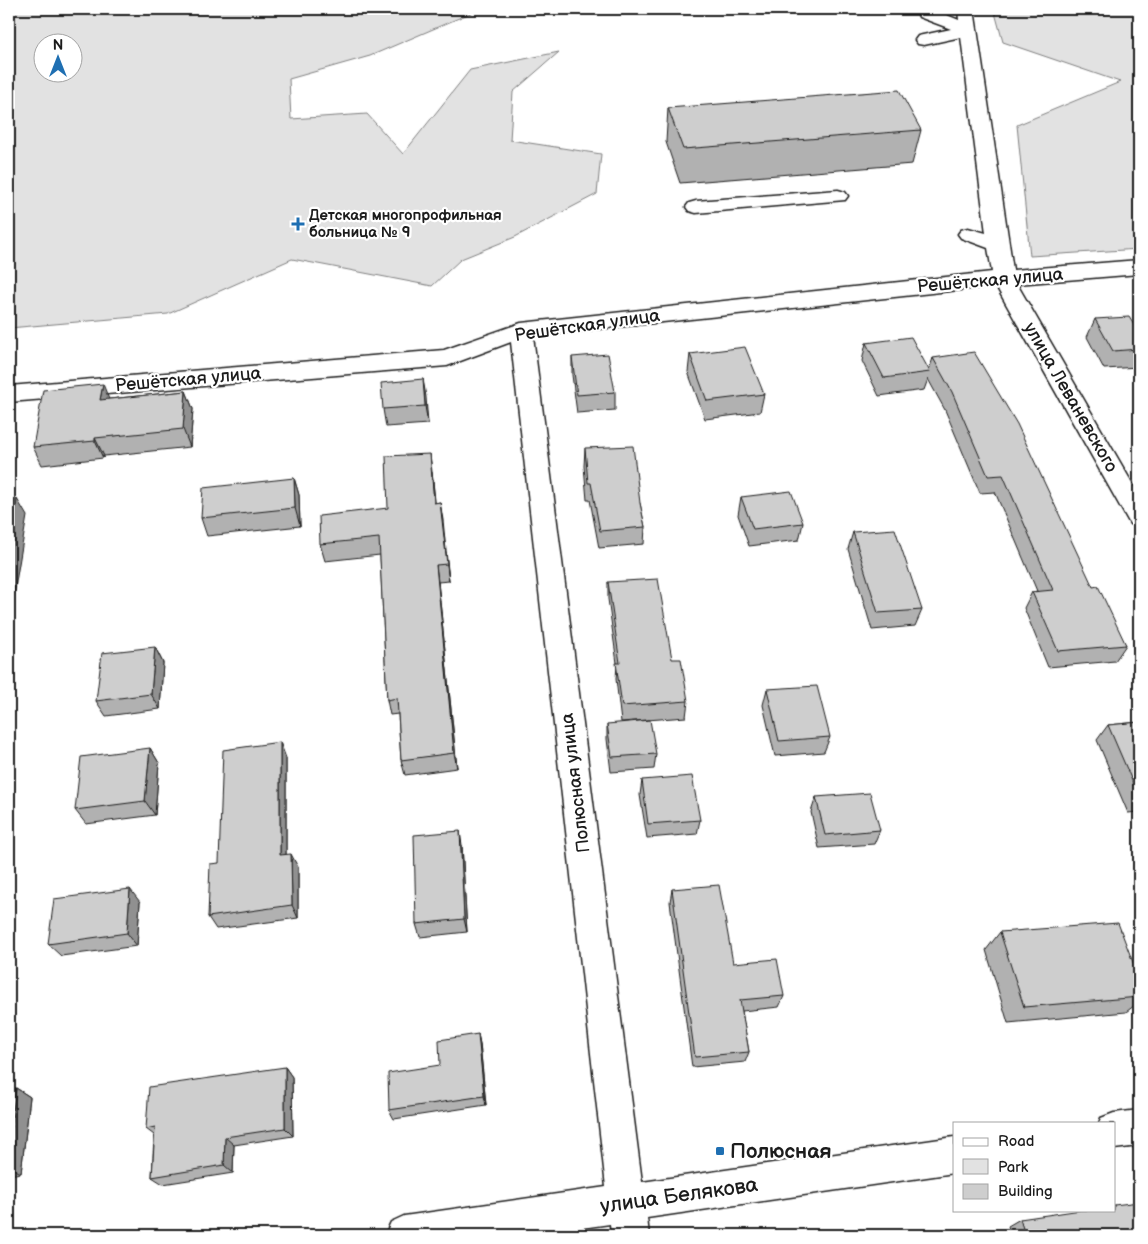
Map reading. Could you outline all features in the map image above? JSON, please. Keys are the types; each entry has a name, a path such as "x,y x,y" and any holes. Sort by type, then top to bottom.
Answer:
{"street":[{"path":"924,9 925,13 969,30"},
{"path":"966,9 1003,278"},
{"path":"924,40 969,30"},
{"path":"696,207 838,196"},
{"path":"968,234 999,245"},
{"name":"Решётская улица","path":"9,394 448,358 521,330 1003,278 1139,267"},
{"name":"улица Леваневского","path":"1003,278 1139,517"},
{"name":"Полюсная улица","path":"521,330 628,1219"},
{"path":"1116,1131 1139,1128"},
{"name":"улица Белякова","path":"404,1235 628,1219 953,1155"}],"green space":[{"path":"9,9 480,9 370,56 289,79 291,119 367,114 403,154 470,70 559,52 513,92 510,140 601,154 597,194 515,237 461,259 432,286 292,259 168,314 9,328"},
{"path":"994,9 1139,9 1139,249 1030,256 1017,125 1120,82 1003,42"}],"building":[{"path":"899,90 921,130 683,149 668,108"},
{"path":"1129,317 1139,333 1139,349 1113,351 1095,319"},
{"path":"911,337 930,372 884,378 866,343"},
{"path":"745,347 764,394 707,401 690,354"},
{"path":"974,352 1017,424 1093,587 1098,586 1126,645 1058,651 1032,592 1053,590 1003,475 988,476 952,392 933,358"},
{"path":"608,354 615,392 577,395 572,357"},
{"path":"423,379 425,406 383,409 381,383"},
{"path":"103,384 100,400 186,391 183,429 95,438 95,441 33,447 43,390"},
{"path":"633,446 645,527 600,531 591,483 588,483 585,448"},
{"path":"430,454 434,503 440,502 447,564 436,565 454,753 401,760 397,698 387,700 379,538 320,544 319,516 388,508 386,456"},
{"path":"294,478 295,508 201,518 203,488"},
{"path":"791,491 803,523 753,529 741,497"},
{"path":"17,499 9,546 9,500"},
{"path":"895,529 922,610 878,613 853,532"},
{"path":"658,579 672,659 681,659 688,701 622,706 616,663 620,663 608,582"},
{"path":"155,647 151,694 96,701 102,653"},
{"path":"817,686 830,737 779,741 767,689"},
{"path":"650,720 656,754 612,757 607,724"},
{"path":"1139,722 1139,797 1108,725"},
{"path":"280,742 280,855 291,854 292,905 208,917 210,864 219,863 223,750"},
{"path":"150,748 145,801 75,810 81,757"},
{"path":"692,776 700,820 648,824 642,780"},
{"path":"870,793 880,830 825,835 816,797"},
{"path":"460,831 464,919 416,924 414,835"},
{"path":"719,885 733,963 777,959 784,996 740,1000 749,1052 695,1057 672,889"},
{"path":"130,889 127,933 48,944 54,899"},
{"path":"1118,923 1139,978 1139,997 1024,1007 1000,932"},
{"path":"478,1034 484,1096 389,1110 388,1073 440,1065 439,1040"},
{"path":"285,1067 285,1128 225,1137 224,1165 152,1177 155,1127 146,1129 149,1087"},
{"path":"16,1088 9,1143 9,1089"},
{"path":"1139,1202 1139,1235 1025,1235 1020,1219 1067,1212 1116,1212 1116,1205"}],"place":[{"name":"Детская многопрофильная больница № 9","path":"298,224"},
{"name":"Полюсная","path":"720,1151"}]}
